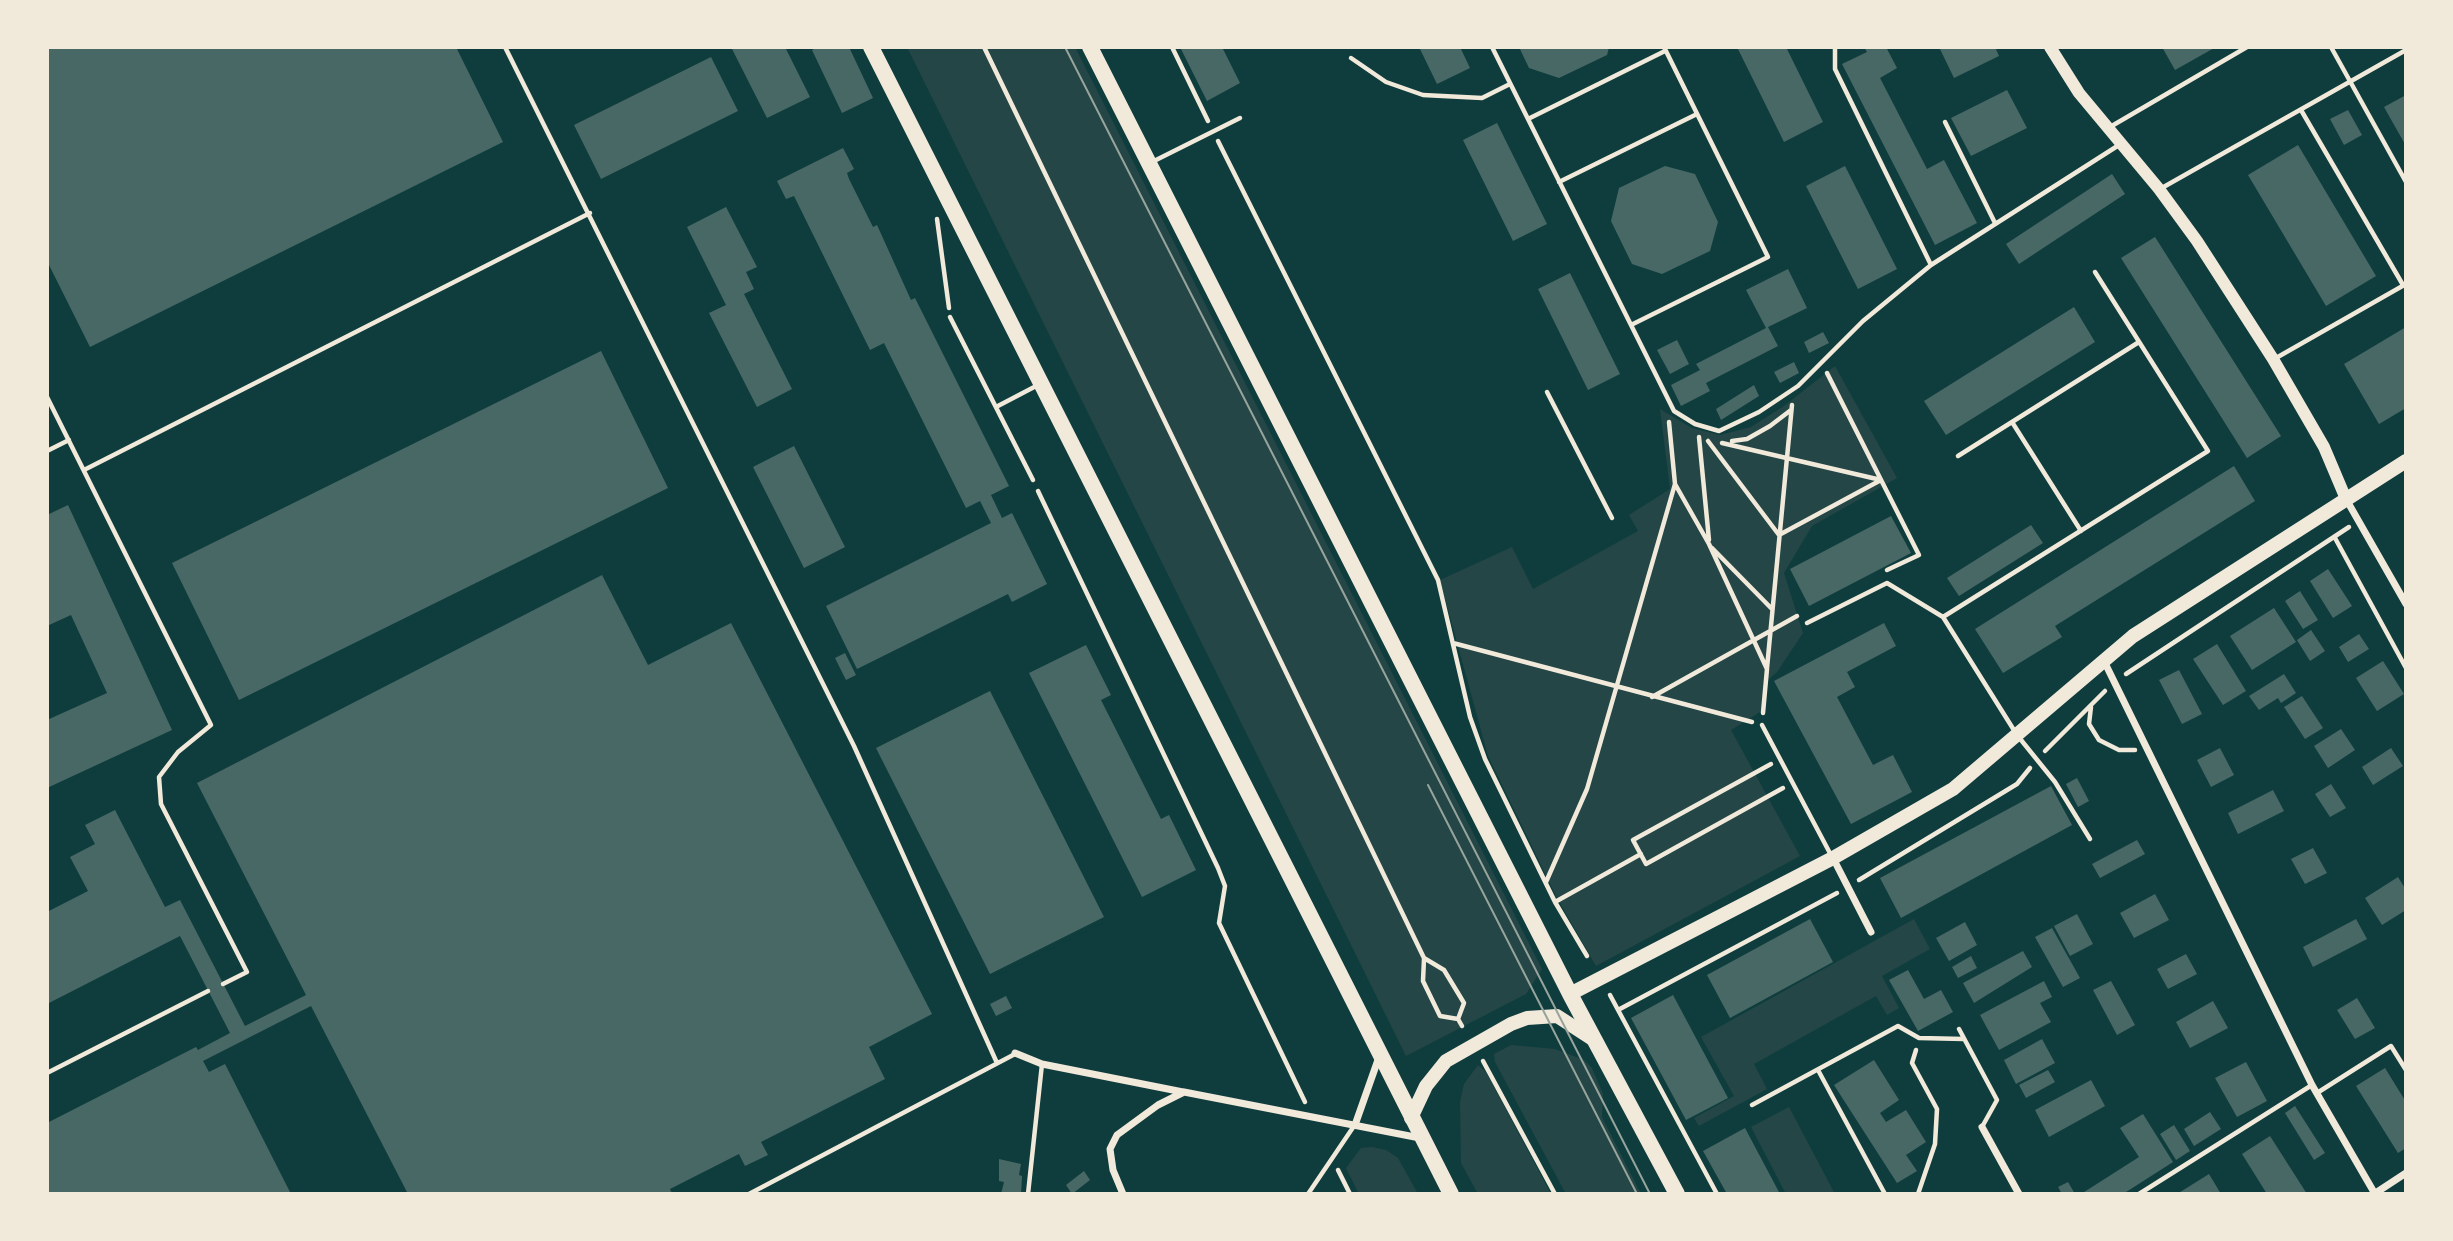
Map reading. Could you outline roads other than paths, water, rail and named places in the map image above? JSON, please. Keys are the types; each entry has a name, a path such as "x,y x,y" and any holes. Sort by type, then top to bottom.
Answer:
{"main road":[{"path":"871,47 1451,1194"},
{"path":"1090,47 1570,994 1677,1194"},
{"path":"1570,994 1833,858 1953,789 2102,659 2133,636 2406,461"},
{"path":"1411,1118 1426,1086 1446,1060 1511,1024 1527,1018 1557,1016 1595,1041"}],"street":[{"path":"2050,47 2106,130 2159,189 2197,241 2273,359 2324,447 2346,499 2406,604"},
{"path":"2102,659 2312,1085 2374,1194 2406,1173"},
{"path":"1833,858 1871,932"},
{"path":"1015,1053 1042,1065 1421,1138"},
{"path":"1355,1125 1372,1084 1379,1055"},
{"path":"1122,1194 1113,1170 1110,1149 1117,1135 1158,1105 1184,1092"},
{"path":"1982,1127 2019,1194"}],"lane":[{"path":"505,47 854,746 997,1063"},
{"path":"1492,47 1674,411 1695,424 1719,431 1759,412 1793,389 1863,321 1931,265 2119,144"},
{"path":"1835,47 1835,69 1931,265"},
{"path":"2106,130 2247,47"},
{"path":"2331,47 2406,182"},
{"path":"1528,119 1665,49 1768,257 1631,325"},
{"path":"2159,189 2406,50"},
{"path":"1351,58 1386,82 1423,95 1482,98 1510,83"},
{"path":"2273,359 2404,284 2301,110"},
{"path":"1559,182 1697,114"},
{"path":"1148,164 1240,118"},
{"path":"1944,122 1995,223"},
{"path":"84,470 590,213"},
{"path":"1943,617 2208,451 2095,272"},
{"path":"950,317 1033,480"},
{"path":"1958,456 2139,342"},
{"path":"996,407 1040,384"},
{"path":"1547,393 1612,518"},
{"path":"47,397 211,725 178,752 159,777 161,804 247,972 223,984"},
{"path":"2012,422 2081,531"},
{"path":"47,451 69,440"},
{"path":"1807,624 1886,583 1943,617 2017,735 2055,782 2090,839"},
{"path":"1762,725 1833,858"},
{"path":"47,1073 208,991"},
{"path":"1752,1105 1898,1026 1919,1038 1964,1039"},
{"path":"1959,1029 1997,1100 1982,1127"},
{"path":"2317,1093 2391,1046 2406,1070"},
{"path":"749,1194 1015,1053"},
{"path":"1028,1194 1042,1065"},
{"path":"1818,1070 1885,1194"},
{"path":"2139,1194 2312,1085"},
{"path":"1308,1194 1355,1125"}],"tram line":[{"path":"1065,47 1650,1194"},
{"path":"1428,785 1637,1194"}]}
